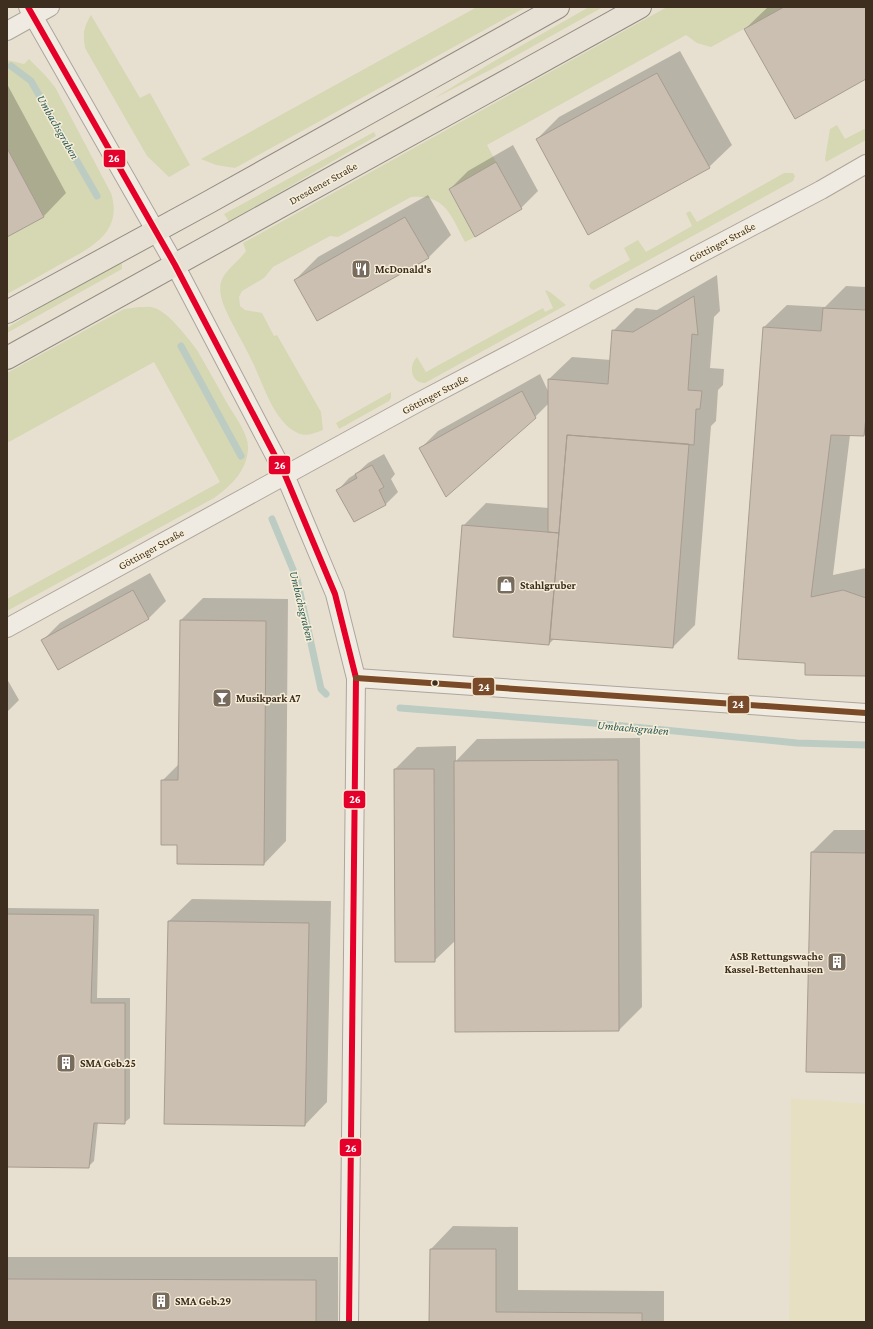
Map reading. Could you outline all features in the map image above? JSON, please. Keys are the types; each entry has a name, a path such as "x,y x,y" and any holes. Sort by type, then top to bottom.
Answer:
{"main road":[{"path":"7,312 156,231 558,7"},
{"name":"Dresdener Straße","path":"7,358 640,7"}],"street":[{"path":"7,30 30,12 50,7"},
{"path":"30,12 175,265 285,475 334,594 356,678 349,1322"},
{"name":"Göttinger Straße","path":"7,628 415,404 821,190 866,164"},
{"path":"356,678 866,713"}],"shaded area":[{"path":"791,1098 866,1104 866,1322 789,1322"}],"green space":[{"path":"477,7 526,7 235,168 216,165 201,159"},
{"path":"589,7 603,7 494,68 433,99 491,63"},
{"path":"667,7 784,7 711,47 697,43 686,35 487,145 496,162 449,189 475,237 465,242 451,216 440,203 423,197 411,197 338,237 330,236 273,267 264,278 242,291 239,297 240,306 245,310 262,313 274,336 277,335 321,412 323,430 305,435 294,431 286,425 269,399 252,361 227,313 221,297 221,282 225,274 246,251 243,243"},
{"path":"91,15 140,98 150,93 190,165 169,177 147,156 85,48 84,31"},
{"path":"29,59 55,87 111,193 114,207 108,230 92,246 7,294 7,237 44,217 7,148 7,60 24,64"},
{"path":"837,125 845,139 866,128 866,140 826,162 825,159 830,129"},
{"path":"374,132 376,136 229,222 224,214"},
{"path":"784,173 793,173 795,176 793,181 594,290 589,286 591,282 630,260 624,248 638,240 646,252 692,226 686,213 690,211 697,222"},
{"path":"120,262 122,264 122,269 7,333 7,328 52,300"},
{"path":"545,290 550,292 566,305 425,383 420,382 414,377 412,373 412,365 417,357 426,372 543,308 545,312 553,308"},
{"path":"153,307 166,315 178,326 197,350 246,436 248,447 242,470 232,483 214,498 7,611 7,599 220,482 154,362 7,443 7,373 124,309"},
{"path":"391,392 391,398 389,401 339,429 336,423"}],"building":[{"path":"784,7 866,7 866,79 795,119 744,29"},
{"path":"657,73 710,168 588,235 536,139"},
{"path":"7,148 44,217 7,237"},
{"path":"496,162 522,209 475,237 449,189"},
{"name":"McDonald's","path":"405,217 429,258 317,321 294,280"},
{"path":"694,296 698,335 692,334 688,390 702,391 700,409 696,409 694,445 567,435 559,533 548,532 548,379 608,384 612,330 633,332"},
{"path":"823,308 866,310 866,417 864,436 831,435 811,597 843,590 866,598 866,676 805,675 805,663 738,659 763,327 821,331"},
{"path":"522,391 536,418 446,497 419,448"},
{"path":"567,435 689,444 673,648 550,639"},
{"path":"372,465 384,487 379,490 386,505 354,522 336,490 357,478 355,474"},
{"name":"Stahlgruber","path":"462,525 559,533 549,645 453,637"},
{"path":"133,590 149,619 58,670 41,640"},
{"name":"Musikpark A7","path":"180,620 266,621 264,865 177,864 177,845 161,845 161,780 178,780"},
{"path":"618,760 619,1031 455,1032 454,761"},
{"path":"394,769 434,769 435,962 395,962"},
{"name":"ASB Rettungswache Kassel-Bettenhausen","path":"811,852 866,853 866,1073 806,1072"},
{"name":"SMA Geb.25","path":"7,914 94,915 91,1003 125,1003 125,1124 94,1123 89,1168 7,1167"},
{"path":"168,921 309,923 305,1126 164,1124"},
{"path":"430,1249 496,1249 496,1312 642,1313 642,1322 429,1322"},
{"name":"SMA Geb.29","path":"7,1279 316,1280 316,1322 7,1322"}],"waterway":[{"name":"Umbachsgraben","path":"11,66 31,81 97,196"},
{"name":"Umbachsgraben","path":"181,346 241,456"},
{"name":"Umbachsgraben","path":"272,519 297,579 321,689 326,694"},
{"name":"Umbachsgraben","path":"400,708 593,723 797,743 866,745"}],"transit line":[{"name":"26","path":"28,7 175,265 285,475 335,594 356,678 349,1322"},
{"name":"24","path":"356,678 866,713"}],"place":[{"name":"McDonald's","path":"361,269"},
{"name":"Stahlgruber","path":"506,585"},
{"name":"Musikpark A7","path":"222,698"},
{"name":"ASB Rettungswache Kassel-Bettenhausen","path":"837,962"},
{"name":"SMA Geb.25","path":"66,1063"},
{"name":"SMA Geb.29","path":"161,1301"}]}
